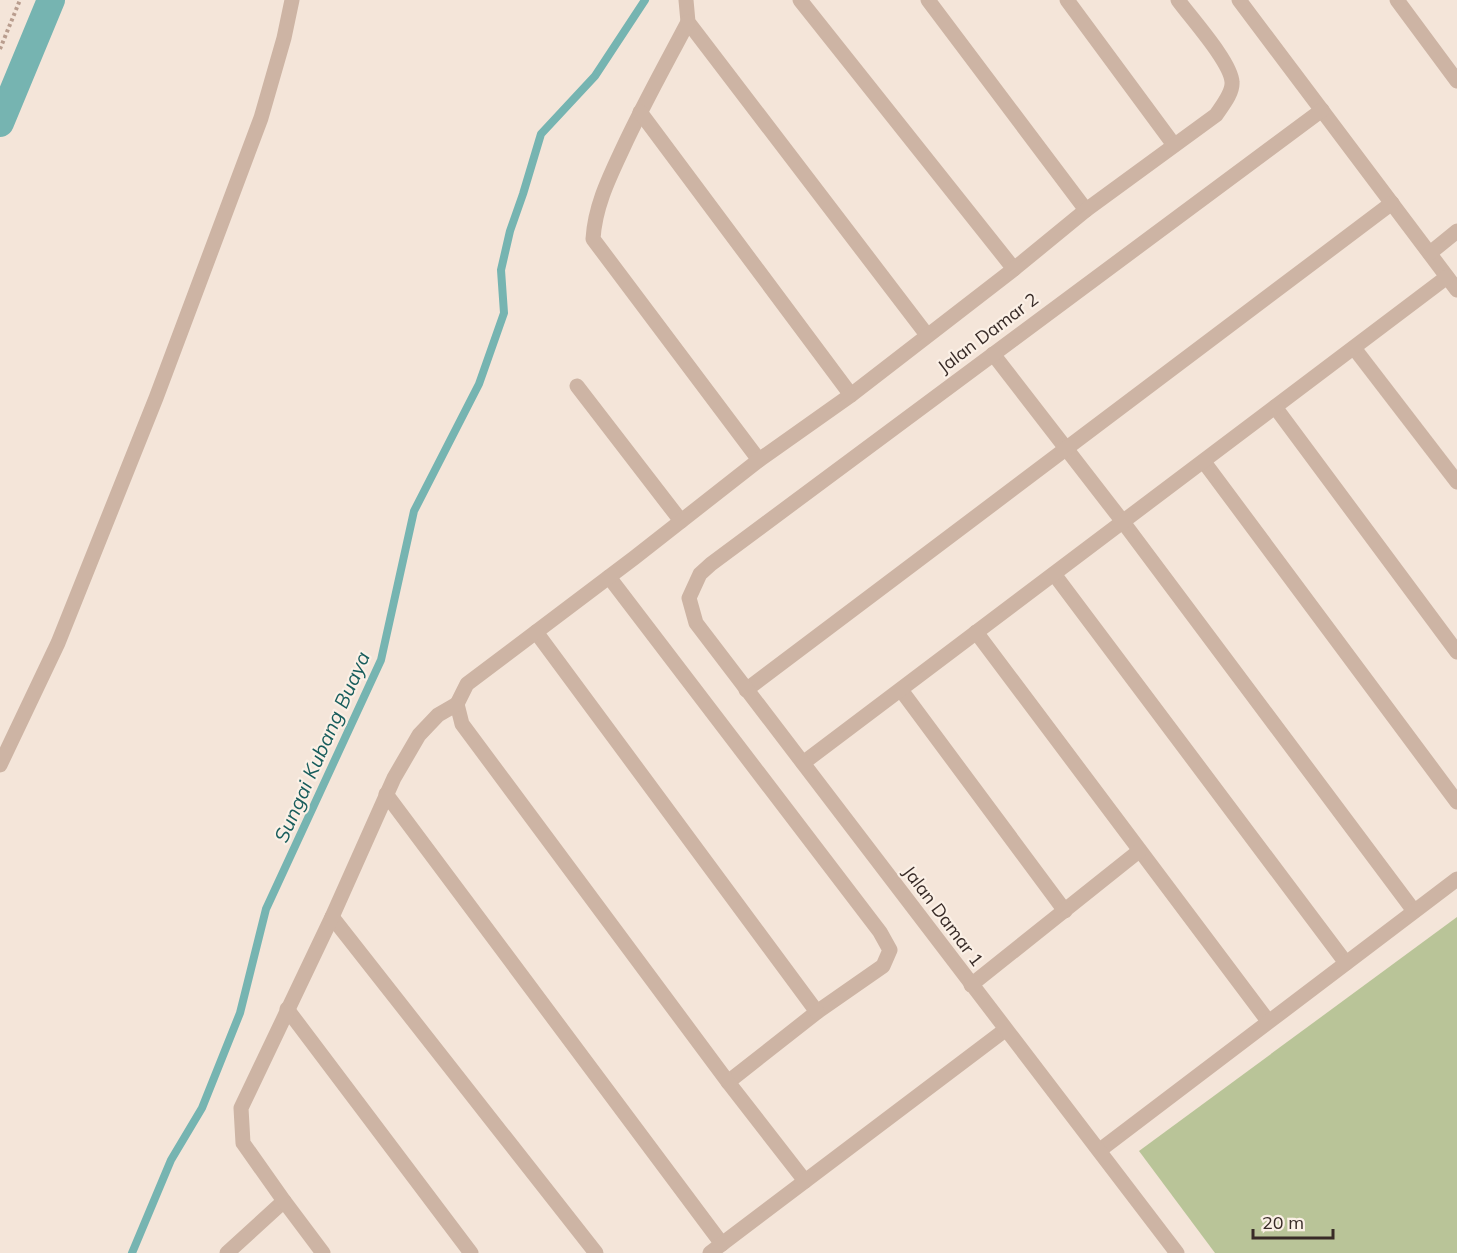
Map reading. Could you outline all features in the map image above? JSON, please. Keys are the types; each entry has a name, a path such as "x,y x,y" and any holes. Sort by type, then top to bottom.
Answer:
{"street":[{"path":"0,765 58,643 156,398 261,118 284,38 292,0"},
{"path":"686,0 688,21 927,335"},
{"path":"800,0 1014,269"},
{"path":"928,0 1086,210"},
{"path":"1067,0 1174,145"},
{"path":"323,1253 243,1143 241,1108 332,917 386,794 419,735 438,715 457,704 467,684 759,460 851,395 1014,269 1086,210 1216,115 1225,103 1233,84 1230,73 1178,0"},
{"path":"1239,0 1457,290"},
{"path":"1397,0 1457,81"},
{"path":"688,21 640,112 605,186 594,218 593,239 759,460"},
{"name":"Jalan Damar 2","path":"689,598 700,574 711,564 1322,110"},
{"path":"640,112 851,395"},
{"path":"746,690 1392,203"},
{"path":"1430,253 1457,231"},
{"path":"803,763 1447,277"},
{"path":"1354,348 1457,482"},
{"path":"993,354 1123,522 1414,911"},
{"path":"578,386 681,521"},
{"path":"1275,407 1457,652"},
{"path":"1204,462 1457,802"},
{"path":"1054,574 1346,963"},
{"path":"609,577 880,932 890,950 883,966 817,1012 728,1082"},
{"name":"Jalan Damar 1","path":"689,598 696,623 1005,1030 1100,1150 1176,1253"},
{"path":"536,632 817,1012"},
{"path":"976,632 1268,1021"},
{"path":"901,690 1065,910"},
{"path":"457,704 462,724 728,1082 805,1181"},
{"path":"386,794 716,1249 1005,1030"},
{"path":"971,985 1139,851"},
{"path":"1100,1150 1457,879"},
{"path":"332,917 596,1253"},
{"path":"287,1009 471,1253"},
{"path":"227,1253 284,1201"}],"path":[{"path":"0,49 20,0"}],"green space":[{"path":"1457,917 1457,1253 1215,1253 1139,1151"}],"waterway":[{"path":"0,123 51,0"},
{"name":"Sungai Kubang Buaya","path":"132,1253 171,1160 202,1108 240,1013 266,909 381,660 414,511 479,384 504,313 501,270 510,231 541,134 595,76 645,0"}]}
